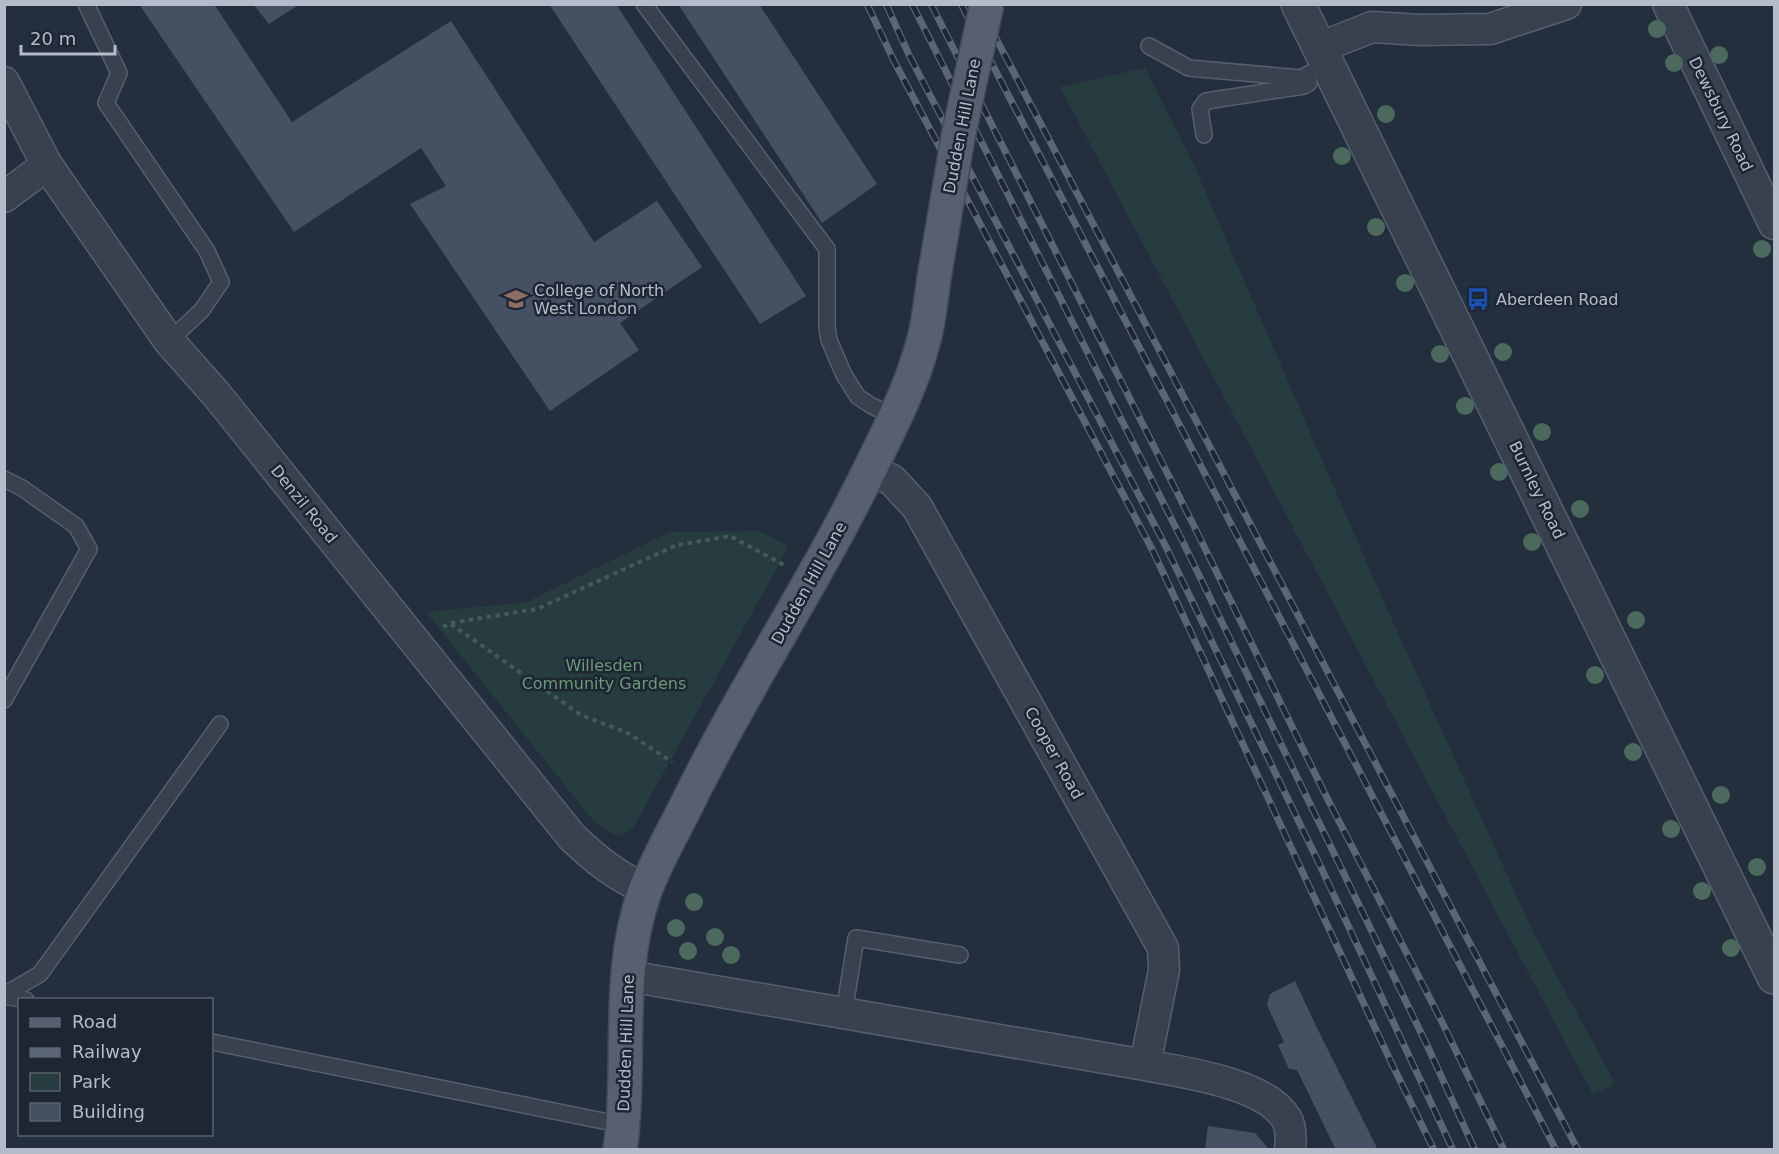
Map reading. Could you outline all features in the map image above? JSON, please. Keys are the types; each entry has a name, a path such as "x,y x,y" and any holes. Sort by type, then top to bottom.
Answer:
{"main road":[{"name":"Dudden Hill Lane","path":"621,1137 627,976 638,912 646,889 700,777 852,507 896,417 912,378 924,341 958,137 987,4"}],"street":[{"name":"Burnley Road","path":"1298,4 1774,977"},
{"path":"1326,61 1372,27 1420,30 1490,29 1566,4"},
{"name":"Dewsbury Road","path":"1668,4 1774,224"},
{"name":"Denzil Road","path":"4,82 47,165 169,341 216,394 573,837 593,857 611,870 646,889"},
{"path":"4,197 47,165"},
{"name":"Cooper Road","path":"870,469 892,480 917,507 1163,948 1164,970 1145,1065"},
{"path":"627,976 1217,1078 1270,1101 1286,1118 1291,1139 1290,1149"}],"lane":[{"path":"86,4 119,74 106,103 207,251 221,282 202,310 169,341"},
{"path":"644,4 827,249 827,327 833,349 844,375 858,397 896,417"},
{"path":"1149,46 1189,68 1301,78 1326,61"},
{"path":"1204,135 1200,109 1206,101 1304,86 1326,61"},
{"path":"4,479 22,488 76,526 89,549 4,700"},
{"path":"4,995 40,974 220,724"},
{"path":"844,1013 856,938 960,955"},
{"path":"4,995 20,998"},
{"path":"213,1042 621,1137"}],"path":[{"path":"414,642 450,623 537,609 677,545 730,536 787,567"},
{"path":"450,623 581,715 628,733 680,767"}],"green space":[{"path":"1145,68 1193,163 1383,600 1532,930 1615,1083 1593,1095 1060,87"},
{"name":"Willesden Community Gardens","path":"759,531 789,546 633,828 622,836 610,833 595,823 426,612 527,602 669,532"}],"building":[{"path":"139,4 214,4 292,122 451,21 594,242 657,201 702,267 620,323 639,350 550,411 410,204 446,186 421,148 294,232"},
{"path":"253,4 300,4 269,24"},
{"path":"549,4 616,4 806,296 760,324"},
{"path":"678,4 759,4 877,184 822,223"},
{"path":"1295,981 1378,1150 1336,1150 1297,1070 1289,1069 1278,1045 1284,1042 1267,1005 1270,994"},
{"path":"1208,1126 1255,1133 1267,1147 1266,1150 1205,1150"}],"railway":[{"path":"867,4 894,61 1153,551 1434,1150"},
{"path":"886,4 909,55 1165,545 1317,859 1453,1150"},
{"path":"912,4 1181,538 1426,1043 1475,1150"},
{"path":"931,4 1504,1150"},
{"path":"961,4 1556,1150"},
{"path":"978,4 1578,1150"}],"place":[{"name":"College of North West London","path":"516,299"},
{"name":"Aberdeen Road","path":"1478,299"}]}
